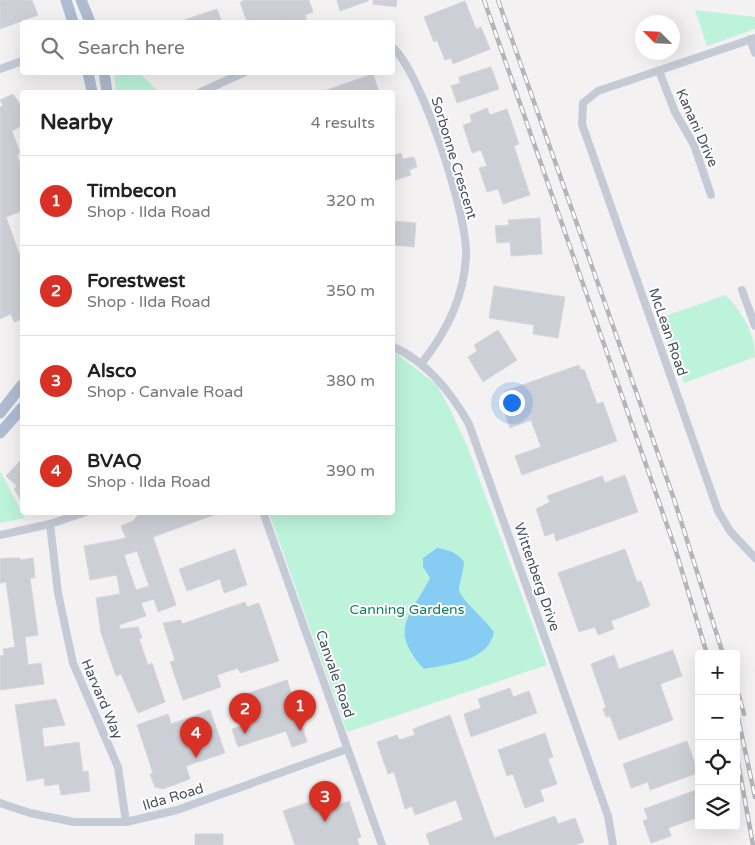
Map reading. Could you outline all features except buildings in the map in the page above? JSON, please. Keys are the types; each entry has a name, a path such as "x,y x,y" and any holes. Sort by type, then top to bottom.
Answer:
{"main road":[{"path":"66,0 72,20"},
{"path":"82,0 89,20"},
{"path":"89,75 92,90"},
{"path":"104,75 107,90"},
{"path":"0,413 20,388"},
{"path":"0,433 20,410"}],"street":[{"path":"659,71 752,39 755,53"},
{"name":"Sorbonne Crescent","path":"395,49 399,52 416,80 433,122 460,211 467,255 461,291 452,314 445,330 421,364"},
{"path":"0,69 20,62"},
{"name":"McLean Road","path":"659,71 598,91 583,104 582,124 718,511 730,531 755,558"},
{"name":"Kanani Drive","path":"659,71 674,112 694,145 711,195"},
{"path":"205,90 238,75"},
{"path":"742,290 755,326"},
{"name":"Wittenberg Drive","path":"395,348 421,364 444,385 457,402 477,444 608,816 613,845"},
{"path":"0,535 50,524 77,515"},
{"name":"Canvale Road","path":"264,515 382,845"},
{"name":"Harvard Way","path":"50,524 58,593 73,663 118,767 126,822"},
{"name":"Ilda Road","path":"0,803 30,813 74,822 126,822 177,810 347,749"}],"green space":[{"path":"695,10 755,17 755,29 707,46"},
{"path":"114,75 141,75 157,90 116,90"},
{"path":"726,295 750,331 755,357 684,383 662,317"},
{"name":"Canning Gardens","path":"395,353 437,385 449,407 468,448 547,665 347,732 270,515 395,515"},
{"path":"0,471 20,509 20,515 23,515 25,518 0,523"}],"water":[{"path":"437,548 452,552 464,562 459,590 469,605 494,632 484,650 476,656 456,663 424,669 413,655 407,643 406,623 430,578 423,567 423,558"}],"railway":[{"path":"484,0 675,548 706,650"},
{"path":"498,0 674,499 722,650"},
{"path":"739,695 744,714"},
{"path":"740,727 755,797"},
{"path":"740,773 753,845"}],"place":[{"name":"Timbecon","path":"300,731"},
{"name":"Forestwest","path":"245,734"},
{"name":"BVAQ","path":"196,758"},
{"name":"Alsco","path":"325,822"}]}
